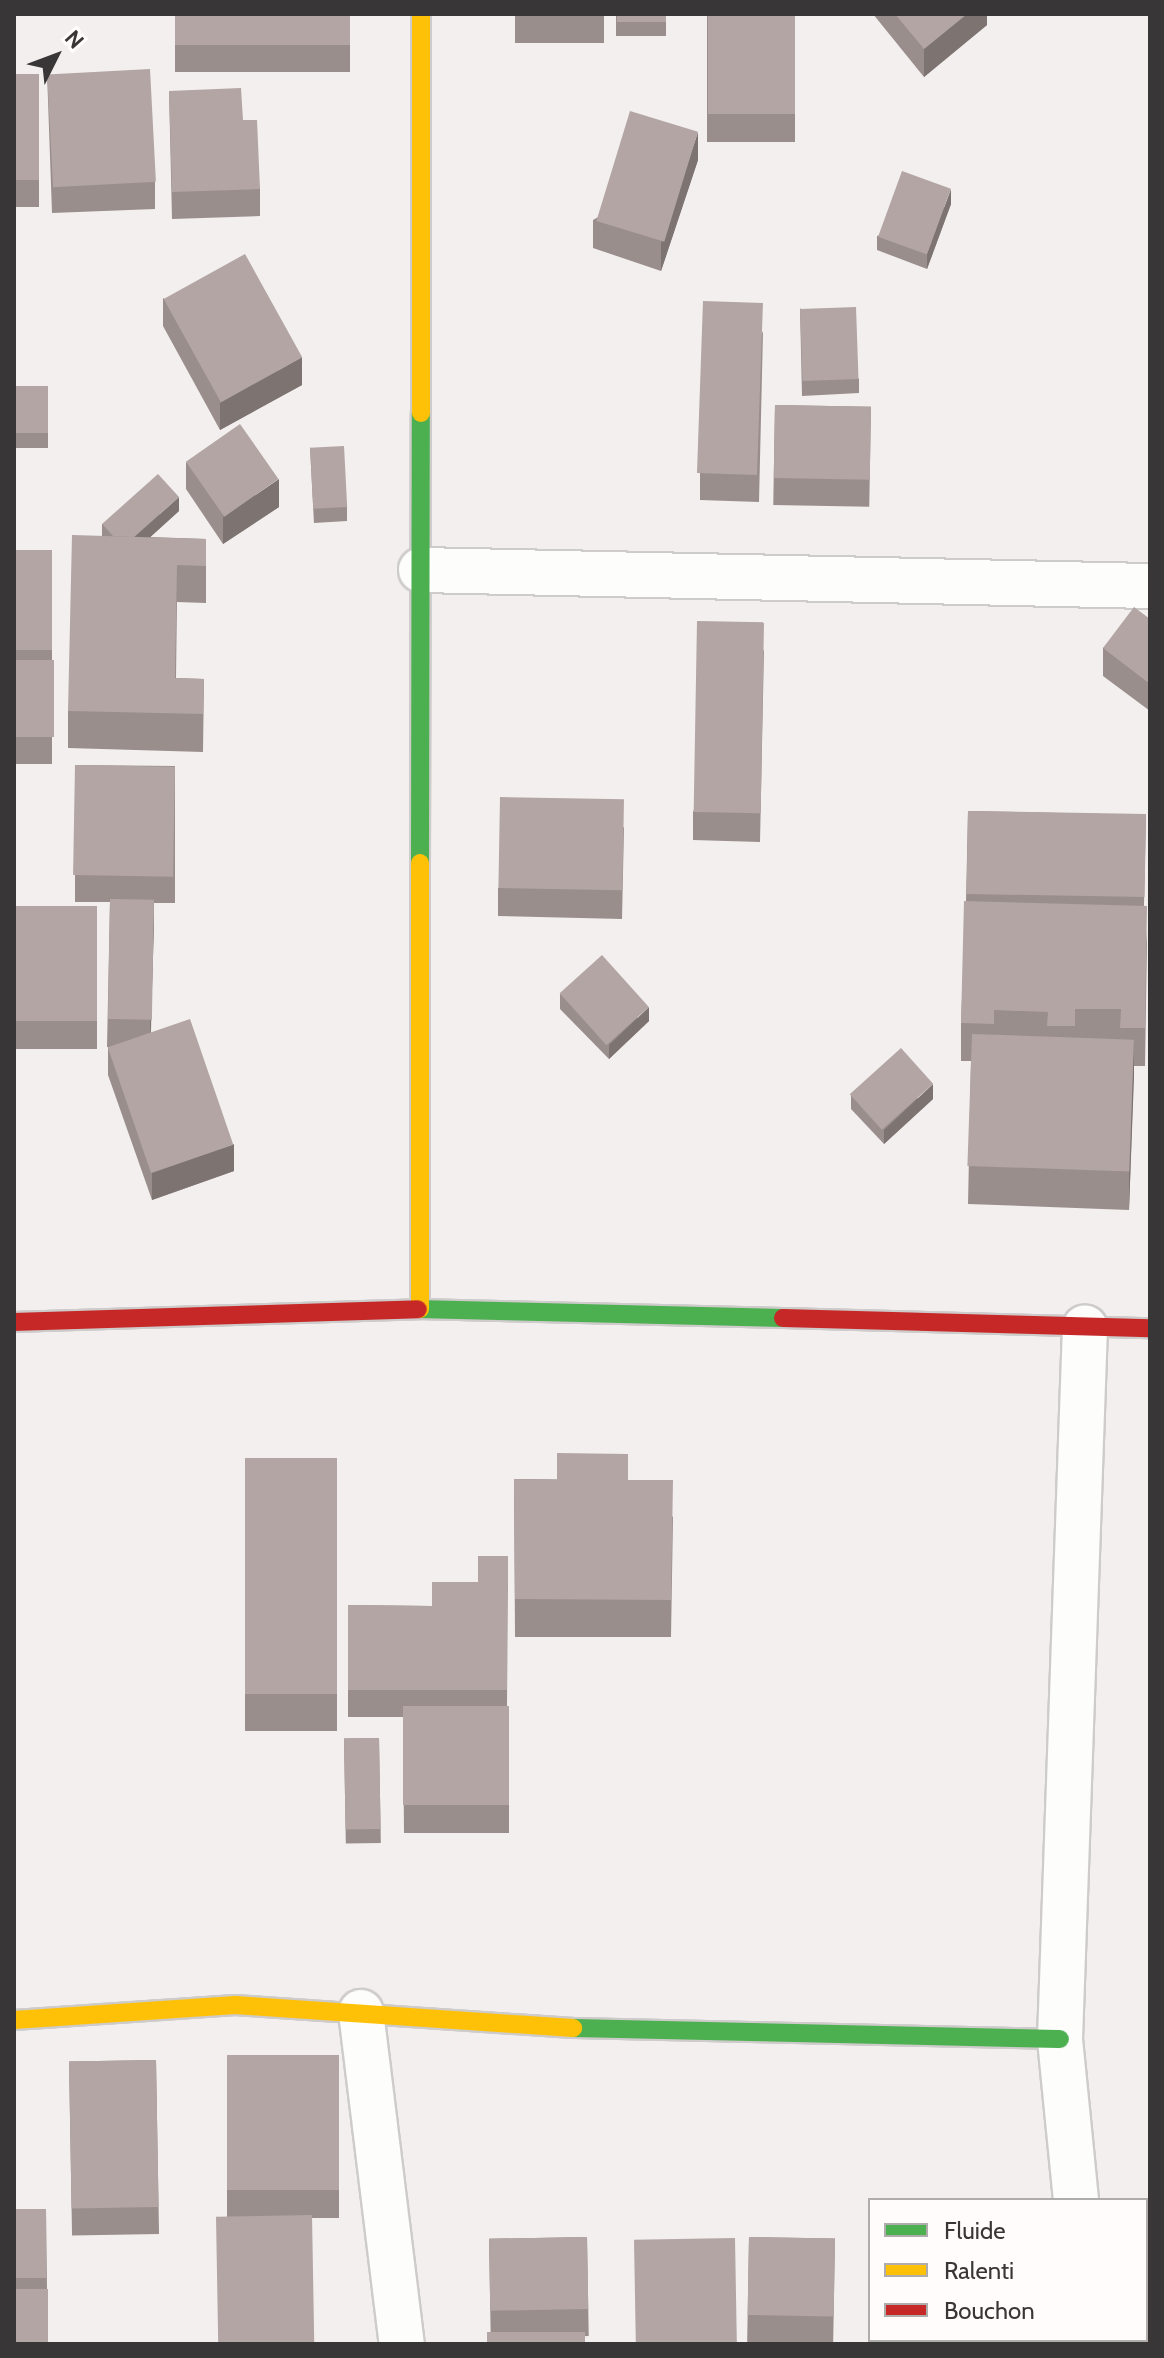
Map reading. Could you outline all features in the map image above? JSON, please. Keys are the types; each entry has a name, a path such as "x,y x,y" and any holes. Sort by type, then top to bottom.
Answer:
{"street":[{"path":"420,1309 421,14"},
{"path":"421,570 1150,586"},
{"path":"14,1322 420,1309 1150,1328"},
{"path":"1076,2198 1060,2039 1085,1327"},
{"path":"14,2020 235,2005 361,2012 528,2027 1060,2039"},
{"path":"361,2012 402,2344"}],"building":[{"path":"175,14 350,14 350,45 175,45"},
{"path":"604,14 604,15 516,16"},
{"path":"617,14 666,14 666,22 617,22"},
{"path":"708,14 795,14 795,114 708,114"},
{"path":"895,14 967,14 924,49"},
{"path":"150,69 156,182 53,187 47,74"},
{"path":"14,74 39,74 39,180 14,180"},
{"path":"241,88 243,120 257,120 260,189 172,192 169,91"},
{"path":"630,111 698,132 664,242 596,221"},
{"path":"902,171 951,189 927,255 878,237"},
{"path":"245,254 302,357 221,402 164,299"},
{"path":"703,301 763,303 757,475 697,473"},
{"path":"856,307 859,379 803,381 800,309"},
{"path":"14,386 48,386 48,433 14,433"},
{"path":"775,405 871,407 870,480 774,478"},
{"path":"240,424 278,479 224,517 186,462"},
{"path":"344,446 347,507 313,509 310,448"},
{"path":"158,474 179,497 134,537 113,536 102,524"},
{"path":"72,535 206,539 206,566 177,565 175,678 204,679 203,714 68,711"},
{"path":"14,550 52,550 52,650 14,650"},
{"path":"1134,607 1150,619 1150,684 1103,648"},
{"path":"697,621 764,622 761,813 694,812"},
{"path":"14,660 54,660 54,737 14,737"},
{"path":"75,765 175,767 173,877 73,875"},
{"path":"500,797 624,799 622,890 498,888"},
{"path":"968,811 1146,814 1145,897 967,894"},
{"path":"110,899 154,900 152,1020 108,1019"},
{"path":"964,901 1147,906 1145,1028 1120,1028 1121,1009 1075,1009 1075,1026 1047,1026 1048,1012 994,1010 994,1024 961,1023"},
{"path":"14,906 97,906 97,1021 14,1021"},
{"path":"602,955 649,1007 606,1045 560,993"},
{"path":"190,1019 233,1145 151,1173 108,1047"},
{"path":"972,1034 1134,1040 1129,1172 967,1166"},
{"path":"901,1048 933,1084 882,1130 850,1094"},
{"path":"557,1453 628,1454 628,1480 673,1480 671,1600 515,1599 514,1479 557,1480"},
{"path":"245,1458 337,1458 337,1694 245,1694"},
{"path":"478,1556 508,1556 508,1585 507,1582 478,1582"},
{"path":"432,1582 507,1582 507,1690 348,1690 348,1605 432,1606"},
{"path":"403,1706 509,1706 509,1805 403,1805"},
{"path":"379,1738 381,1829 346,1830 344,1739"},
{"path":"227,2055 339,2055 339,2190 227,2190"},
{"path":"156,2060 159,2207 72,2208 69,2062"},
{"path":"14,2209 46,2209 46,2278 14,2278"},
{"path":"312,2215 314,2344 218,2344 216,2217"},
{"path":"587,2237 588,2309 490,2311 489,2239"},
{"path":"749,2237 835,2239 834,2316 748,2315"},
{"path":"735,2238 737,2344 636,2344 634,2240"},
{"path":"14,2289 48,2289 48,2344 14,2344"},
{"path":"487,2332 585,2332 585,2344 487,2344"}],"traffic: fast":[{"path":"420,863 421,413"},
{"path":"418,1309 783,1318"},
{"path":"573,2028 1060,2039"}],"traffic: slow":[{"path":"421,14 421,413"},
{"path":"420,863 420,1309"},
{"path":"14,2020 235,2005 573,2028"}],"traffic: jam":[{"path":"14,1322 418,1309"},
{"path":"783,1318 1150,1328"}]}
